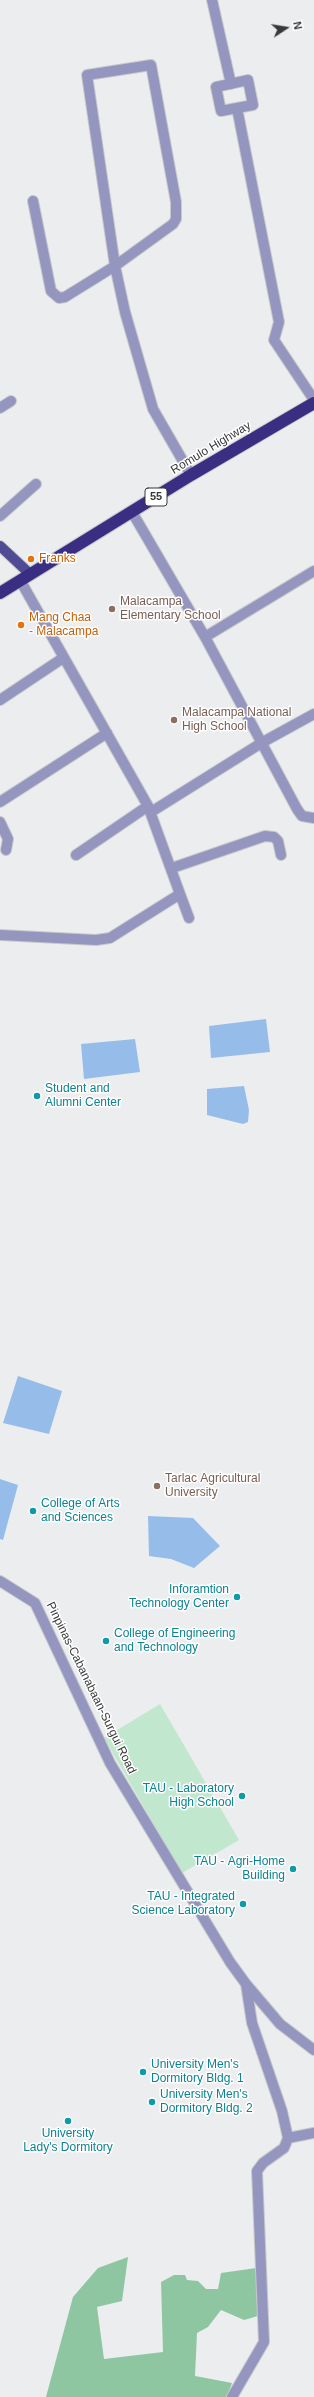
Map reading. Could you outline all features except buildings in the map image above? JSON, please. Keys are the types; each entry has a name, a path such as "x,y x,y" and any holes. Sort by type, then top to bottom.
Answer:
{"highway":[{"name":"Romulo Highway","path":"0,593 191,475 314,403"}],"main road":[{"path":"0,546 25,577"}],"street":[{"path":"212,0 231,84"},
{"path":"33,202 51,291 54,296 59,298 65,297 114,266 169,228 176,219 174,191 151,64 87,75 114,266 153,409 191,475"},
{"path":"248,80 253,105 221,112 216,87 231,84 248,80"},
{"path":"237,108 279,322 274,340 314,400"},
{"path":"0,408 11,400"},
{"path":"0,516 36,484"},
{"path":"132,512 205,637 263,742 297,808 302,816 314,818"},
{"path":"205,637 314,571"},
{"path":"25,577 63,658 150,809 189,918"},
{"path":"0,700 63,658"},
{"path":"76,855 263,742 314,714"},
{"path":"0,802 107,733"},
{"path":"0,822 8,839 6,850"},
{"path":"172,868 264,836 274,837 278,841 281,855"},
{"path":"0,935 96,940 110,938 180,894"},
{"name":"Pinpinas-Cabanabaan-Surgui Road","path":"0,1581 35,1603 110,1763 219,1944 246,1984 280,2024 314,2050"},
{"path":"232,2397 264,2342 257,2171 263,2162 284,2148 288,2138 282,2110 252,2023 246,1984"},
{"path":"288,2138 314,2133"}],"green space":[{"path":"160,1704 239,1840 182,1873 104,1738"},
{"path":"128,2257 122,2301 97,2307 104,2359 163,2352 161,2282 174,2275 185,2275 187,2280 198,2281 206,2289 218,2289 221,2273 256,2268 258,2316 244,2320 221,2310 208,2327 197,2333 195,2376 232,2383 227,2397 46,2397 73,2297 98,2268"}],"water":[{"path":"266,1019 270,1052 211,1058 209,1026"},
{"path":"135,1039 140,1072 84,1079 81,1044"},
{"path":"244,1086 249,1110 248,1122 243,1124 207,1115 207,1089"},
{"path":"18,1376 62,1391 49,1434 3,1423"},
{"path":"0,1479 18,1485 3,1540 0,1539"},
{"path":"148,1516 193,1518 220,1546 194,1568 171,1559 149,1556"}],"place":[{"name":"Franks","path":"31,559"},
{"name":"Malacampa Elementary School","path":"112,609"},
{"name":"Mang Chaa - Malacampa","path":"21,625"},
{"name":"Malacampa National High School","path":"174,720"},
{"name":"Student and Alumni Center","path":"37,1096"},
{"name":"Tarlac Agricultural University","path":"157,1486"},
{"name":"College of Arts and Sciences","path":"33,1511"},
{"name":"Inforamtion Technology Center","path":"237,1597"},
{"name":"College of Engineering and Technology","path":"106,1641"},
{"name":"TAU - Laboratory High School","path":"242,1796"},
{"name":"TAU - Agri-Home Building","path":"293,1869"},
{"name":"TAU - Integrated Science Laboratory","path":"243,1904"},
{"name":"University Men's Dormitory Bldg. 1","path":"143,2072"},
{"name":"University Men's Dormitory Bldg. 2","path":"152,2102"},
{"name":"University Lady's Dormitory","path":"68,2121"}]}
